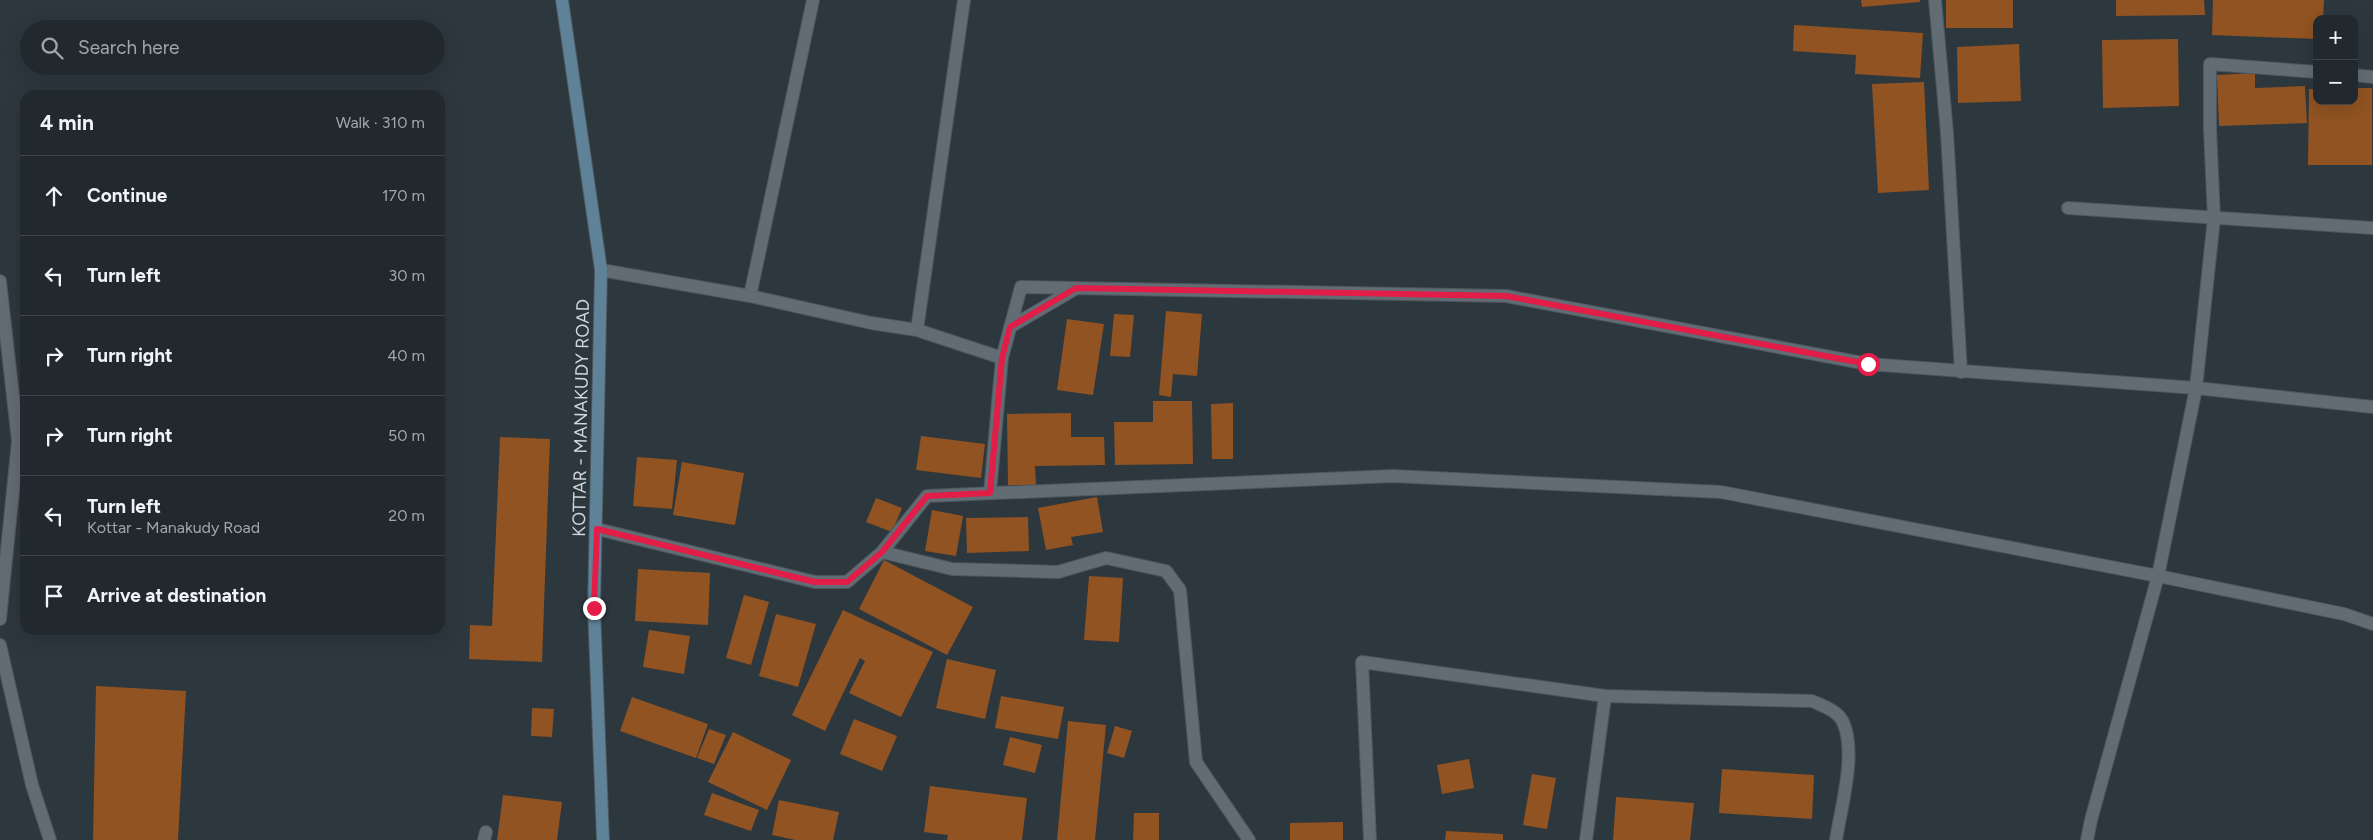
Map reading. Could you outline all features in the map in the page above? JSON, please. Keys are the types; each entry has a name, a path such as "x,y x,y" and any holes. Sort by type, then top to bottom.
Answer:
{"main road":[{"name":"KOTTAR - MANAKUDY ROAD","path":"562,0 601,270 594,608 603,840"}],"street":[{"path":"750,296 813,0"},
{"path":"917,330 964,0"},
{"path":"1935,0 1947,133 1961,372"},
{"path":"2087,840 2158,576 2196,388 2214,218 2210,129 2210,64 2313,72"},
{"path":"2358,75 2373,77"},
{"path":"2068,208 2373,228"},
{"path":"601,270 750,296 872,323 917,330 1002,358"},
{"path":"0,281 18,441 0,619"},
{"path":"990,493 1002,358 1021,287 1506,296 1868,364 2196,388 2373,407"},
{"path":"1010,327 1076,288"},
{"path":"597,529 815,582 847,582 882,552 927,496 1392,476 1721,492 2158,576 2344,614 2373,624"},
{"path":"882,552 952,570 1058,572 1106,558 1166,572 1180,590 1196,762 1249,840"},
{"path":"0,645 32,785 50,840"},
{"path":"1370,840 1362,662 1605,696 1812,701 1831,709 1842,721 1848,739 1849,756 1836,840"},
{"path":"1586,840 1605,696"}],"building":[{"path":"1861,0 1920,0 1920,2 1862,7"},
{"path":"1946,0 2013,0 2013,28 1946,28"},
{"path":"2116,0 2204,0 2205,15 2116,16"},
{"path":"2213,0 2324,0 2323,15 2313,15 2313,39 2212,35"},
{"path":"1794,25 1923,33 1920,78 1855,74 1856,55 1793,51"},
{"path":"2178,39 2179,106 2103,108 2102,40"},
{"path":"2019,44 2021,101 1958,103 1957,47"},
{"path":"2255,73 2255,88 2305,86 2307,123 2219,126 2217,75"},
{"path":"1924,82 1929,190 1878,193 1872,84"},
{"path":"2358,88 2372,88 2372,165 2308,165 2309,89 2313,89 2313,105 2358,105"},
{"path":"1166,311 1202,314 1197,376 1173,374 1171,397 1159,395"},
{"path":"1114,314 1134,315 1130,357 1110,356"},
{"path":"1067,319 1104,324 1093,395 1057,390"},
{"path":"1153,401 1192,401 1193,464 1115,465 1114,422 1153,422"},
{"path":"1233,403 1233,459 1212,459 1211,404"},
{"path":"1071,413 1071,437 1104,437 1105,465 1035,466 1036,485 1008,485 1007,414"},
{"path":"921,436 985,444 981,478 916,470"},
{"path":"500,437 550,439 542,662 469,659 470,625 492,626"},
{"path":"637,457 677,460 672,509 633,506"},
{"path":"682,462 744,473 735,525 673,515"},
{"path":"1097,497 1103,532 1071,537 1073,545 1046,550 1038,508"},
{"path":"876,498 902,508 892,532 866,522"},
{"path":"932,510 963,516 956,556 925,551"},
{"path":"1028,517 1029,551 967,553 966,518"},
{"path":"884,560 973,607 947,655 859,609"},
{"path":"638,569 710,573 708,625 635,621"},
{"path":"1089,576 1123,578 1119,642 1084,640"},
{"path":"744,595 769,602 751,665 726,658"},
{"path":"843,610 933,652 901,717 849,693 865,661 860,658 825,731 792,715"},
{"path":"776,614 816,624 798,687 759,676"},
{"path":"649,630 690,636 684,674 643,667"},
{"path":"947,659 996,670 985,719 936,708"},
{"path":"96,686 186,691 178,840 93,840"},
{"path":"1001,696 1064,707 1058,739 995,728"},
{"path":"632,697 708,724 696,758 620,731"},
{"path":"532,708 554,709 552,737 531,736"},
{"path":"854,719 897,736 882,771 840,754"},
{"path":"1068,721 1106,725 1095,840 1057,840"},
{"path":"1115,726 1132,731 1124,758 1107,753"},
{"path":"709,729 726,735 714,764 697,758"},
{"path":"733,732 791,760 767,810 708,782"},
{"path":"1010,737 1042,745 1035,773 1003,765"},
{"path":"1469,759 1474,788 1442,794 1437,765"},
{"path":"1722,769 1814,775 1812,819 1719,813"},
{"path":"1532,774 1556,778 1547,829 1523,825"},
{"path":"930,786 1027,798 1022,840 947,840 948,835 924,832"},
{"path":"712,793 759,810 751,831 704,815"},
{"path":"503,795 562,802 557,840 497,840"},
{"path":"1616,797 1694,803 1690,840 1613,840"},
{"path":"779,800 839,812 833,840 795,840 772,835"},
{"path":"1134,813 1159,813 1159,840 1133,840"},
{"path":"1343,822 1343,840 1290,840 1290,823"},
{"path":"1446,831 1503,834 1503,840 1445,840"}],"route":[{"path":"594,608 597,529 815,582 847,582 882,552 927,496 990,493 1002,358 1010,327 1076,288 1506,296 1868,364"}]}
